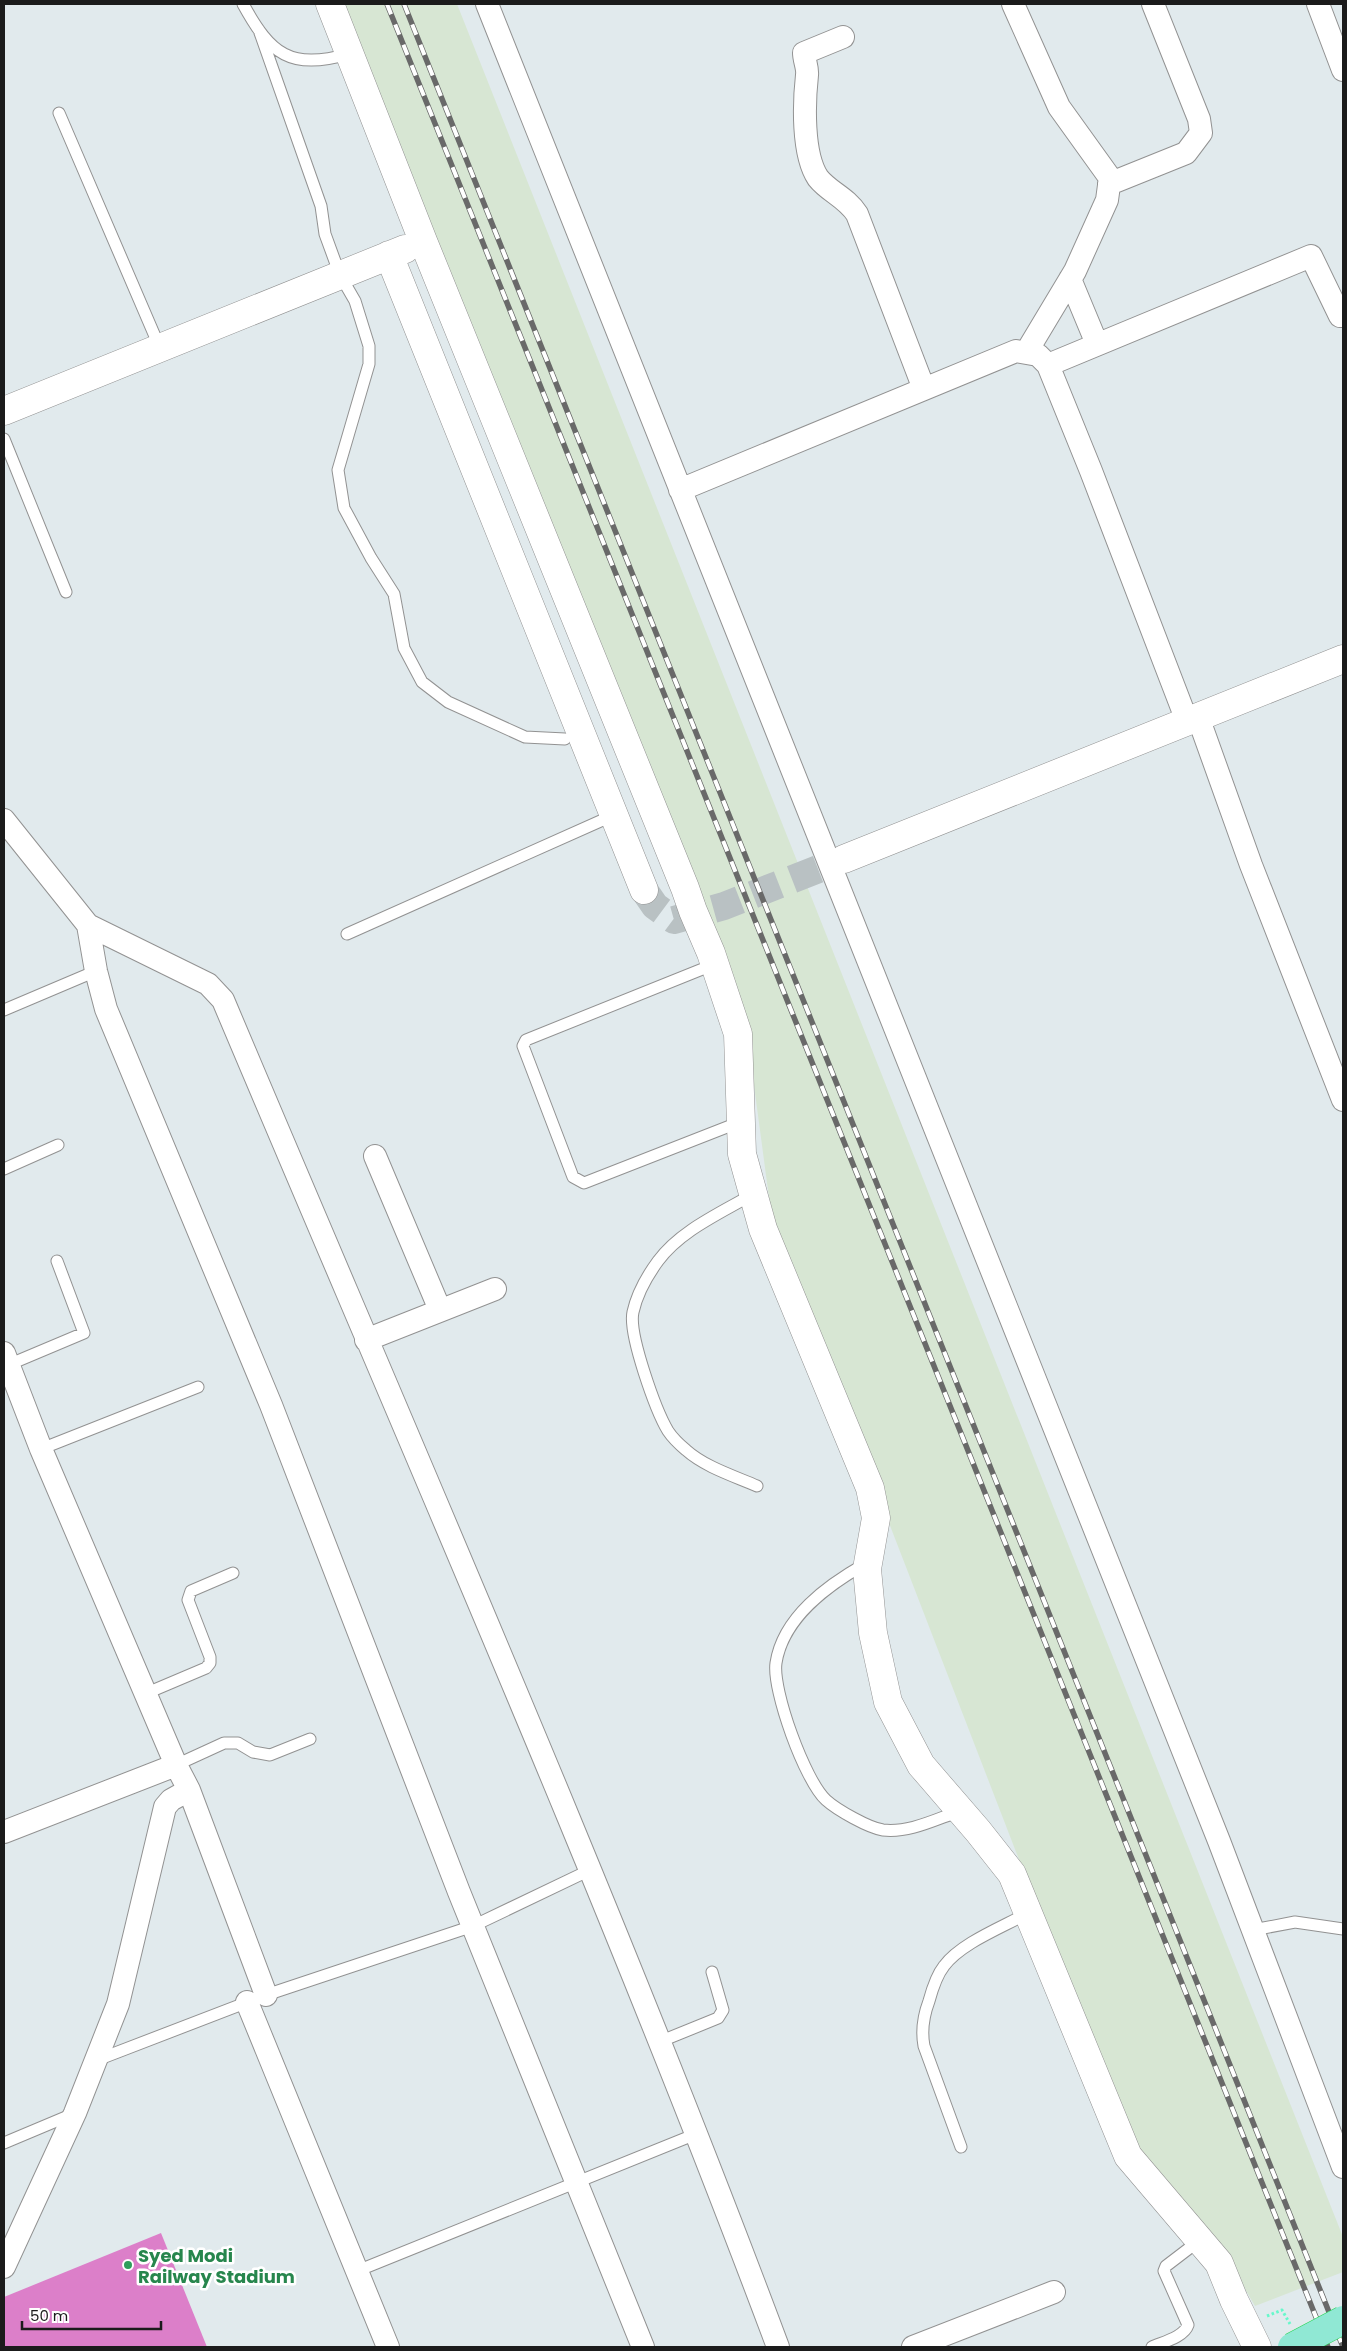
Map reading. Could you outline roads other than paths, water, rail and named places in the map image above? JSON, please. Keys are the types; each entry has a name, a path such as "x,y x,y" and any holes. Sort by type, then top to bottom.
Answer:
{"highway":[{"path":"1292,2347 1343,2320"}],"street":[{"path":"330,4 423,242 715,964 738,1034 742,1154 763,1229 870,1488 876,1518 868,1562 873,1633 888,1702 921,1766 1012,1874 1128,2156 1219,2263 1253,2346"},
{"path":"487,4 1253,1930 1343,2167"},
{"path":"1014,4 1059,107 1110,178 1107,200 1070,279 1027,351"},
{"path":"1109,184 1186,153 1201,133 1199,119 1153,4"},
{"path":"1318,4 1343,70"},
{"path":"843,37 804,53 808,74 805,128 812,164 818,177 851,204 857,214 924,389"},
{"path":"4,411 423,242"},
{"path":"389,255 644,890"},
{"path":"1048,365 1311,256 1340,316 1343,315"},
{"path":"1070,279 1097,344"},
{"path":"680,490 1016,351 1027,351 1038,355 1048,365 1251,865 1343,1100"},
{"path":"844,858 1343,658"},
{"path":"4,820 22,845 88,925 208,984 223,1000 590,1870 696,2134 778,2347"},
{"path":"88,925 96,971 106,1008 272,1405 473,1926 643,2347"},
{"path":"376,1156 440,1310"},
{"path":"366,1340 495,1289"},
{"path":"6,1359 41,1449 147,1693 176,1765 189,1790 256,1999 357,2271 388,2347"},
{"path":"4,1832 176,1765"},
{"path":"4,2267 75,2113 118,2004 165,1807 171,1800 189,1790"},
{"path":"913,2347 1054,2292"}],"lane":[{"path":"243,4 269,44 288,56 310,60 330,59 350,54"},
{"path":"259,30 321,206 325,234 340,275 355,301 369,346 369,364 338,470 344,508 371,558 394,594 404,648 422,682 448,702 525,737 566,739"},
{"path":"59,114 160,348"},
{"path":"4,440 66,592"},
{"path":"347,934 614,815"},
{"path":"715,964 526,1040 523,1046 573,1177 577,1181 584,1183 740,1122"},
{"path":"4,1010 96,971"},
{"path":"4,1169 58,1145"},
{"path":"753,1194 684,1236 658,1260 644,1283 632,1313 633,1335 640,1362 668,1431 687,1451 709,1465 757,1486"},
{"path":"6,1359 84,1333 57,1261"},
{"path":"41,1449 198,1387"},
{"path":"868,1562 823,1591 806,1608 787,1633 776,1662 777,1687 806,1771 826,1801 860,1821 882,1830 899,1830 919,1826 960,1811"},
{"path":"147,1693 206,1668 210,1663 210,1658 188,1600 189,1595 192,1591 233,1573"},
{"path":"176,1765 224,1743 238,1743 253,1752 270,1755 310,1739"},
{"path":"96,2060 256,1999 473,1926 590,1870"},
{"path":"961,2148 924,2046 921,2032 925,2012 934,1986 944,1966 961,1950 1028,1913"},
{"path":"1253,1930 1295,1922 1343,1929"},
{"path":"659,2042 718,2018 722,2014 712,1972"},
{"path":"4,2143 75,2113"},
{"path":"357,2271 696,2134"},
{"path":"1152,2347 1183,2333 1187,2329 1188,2325 1164,2271 1166,2266 1200,2240"}],"tunnel":[{"path":"644,890 655,906 674,920 724,906 844,859"}],"railway":[{"path":"387,4 1328,2347"},
{"path":"404,4 1343,2347"}],"place":[{"name":"Syed Modi Railway Stadium","path":"128,2265"}]}
